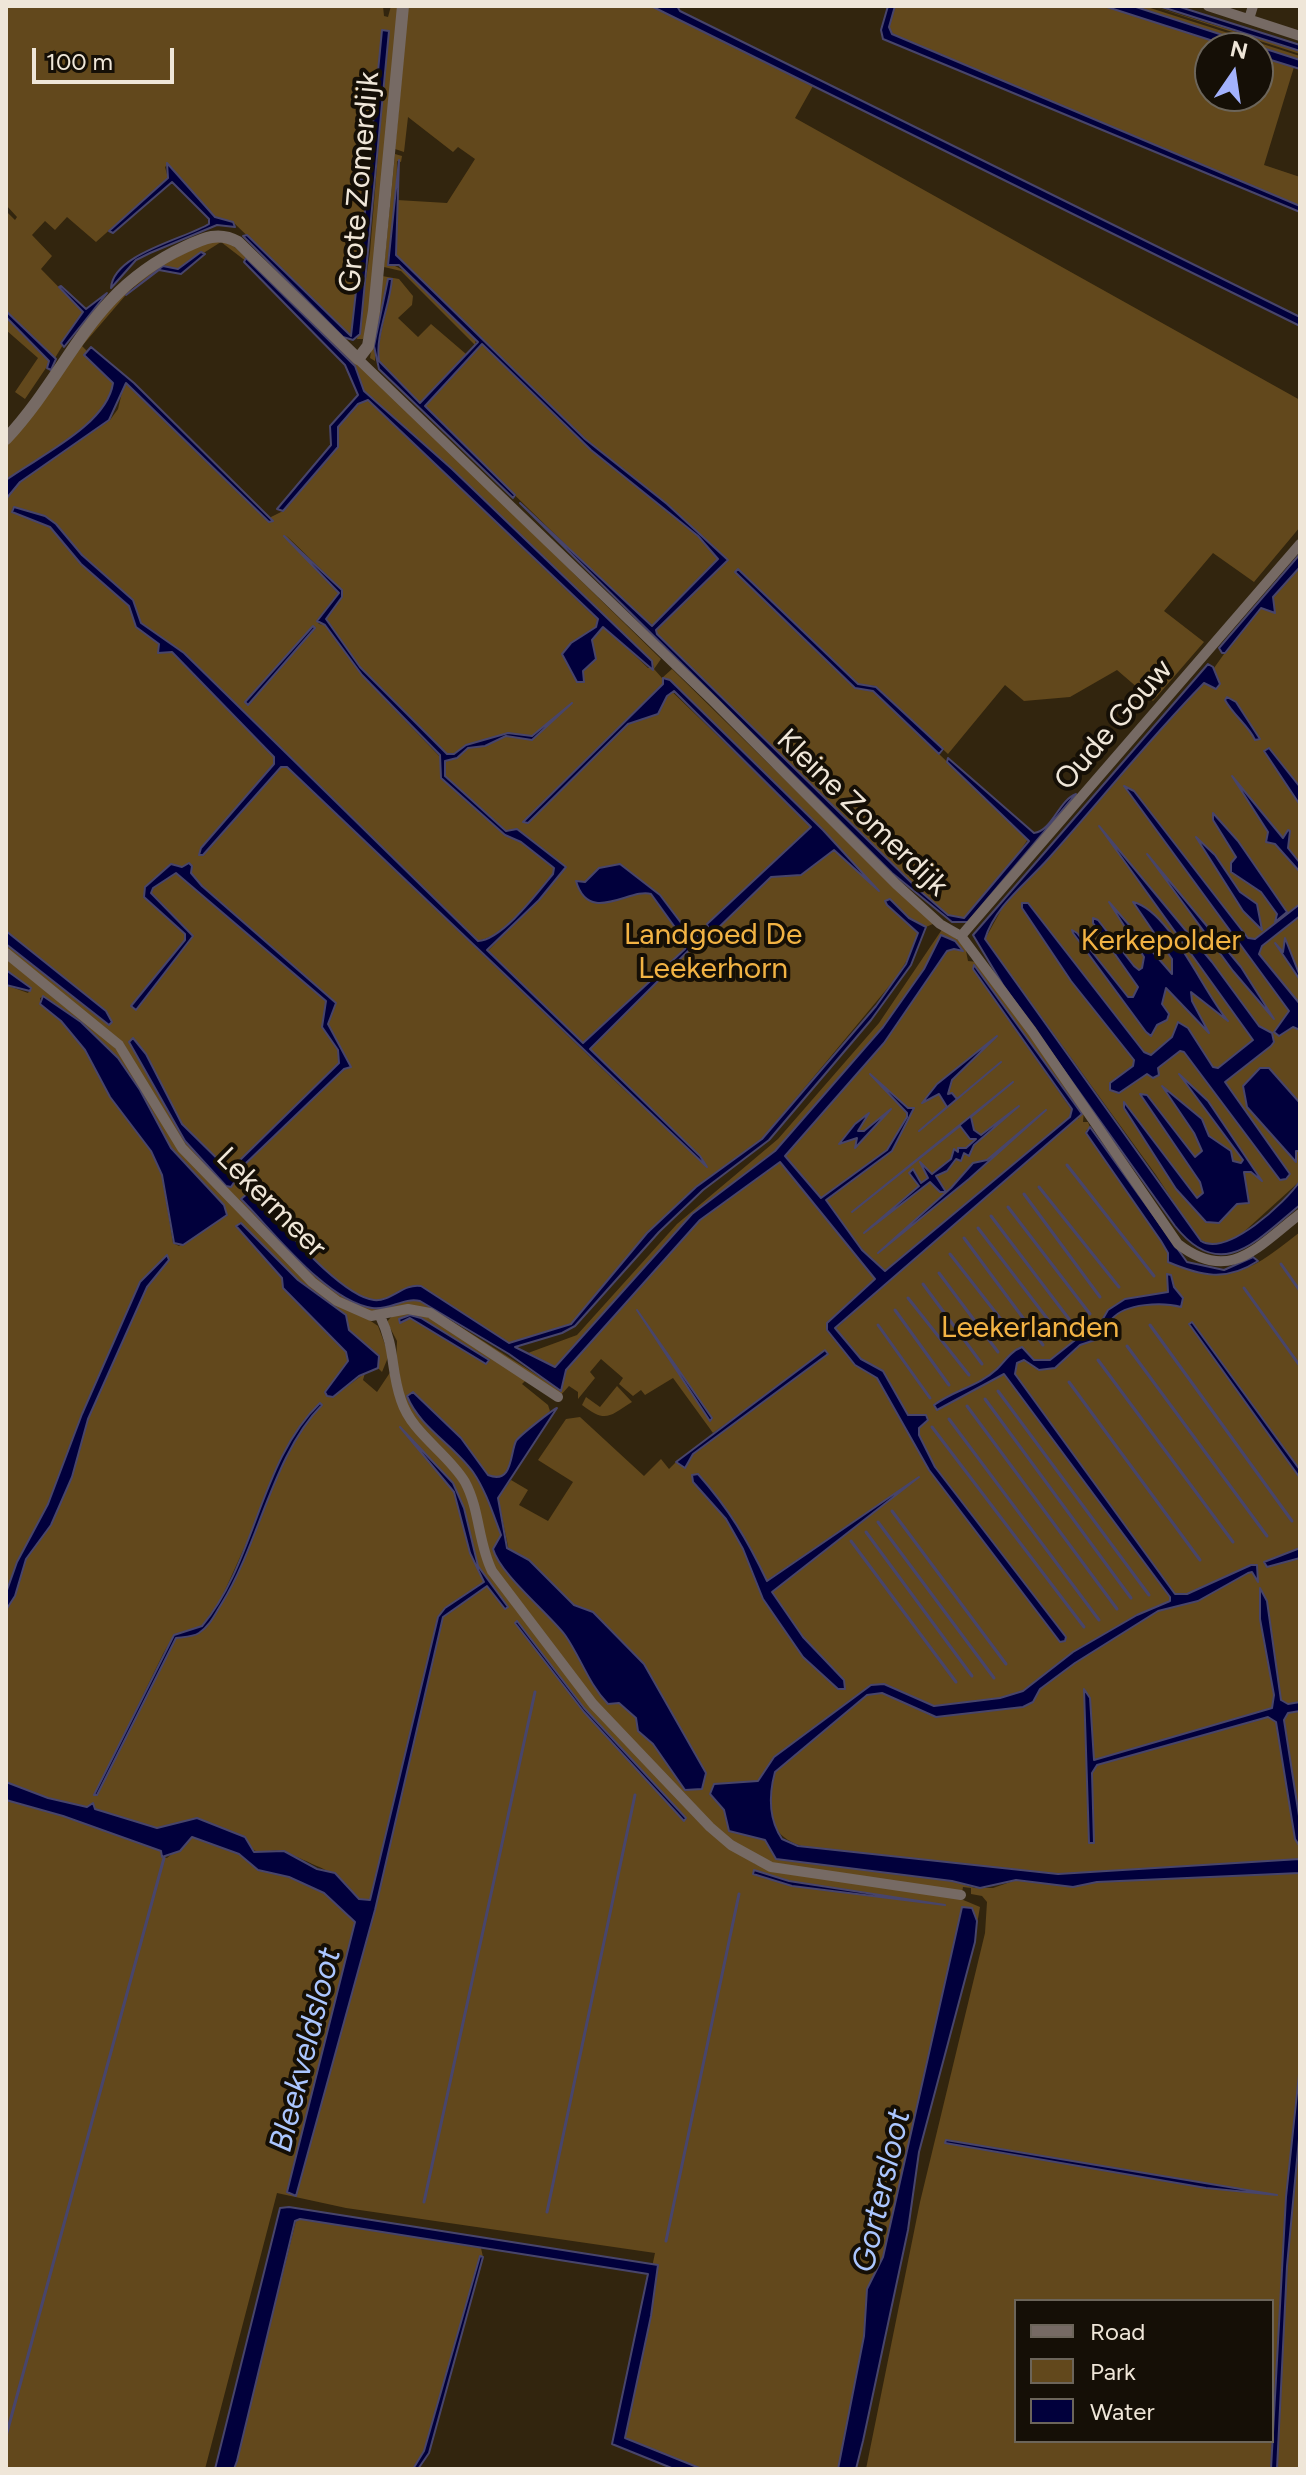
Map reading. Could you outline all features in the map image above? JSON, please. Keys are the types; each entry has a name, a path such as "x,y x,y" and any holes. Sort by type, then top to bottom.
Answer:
{"street":[{"name":"Grote Zomerdijk","path":"358,359 368,346 374,311 403,6"},
{"path":"1208,6 1300,36"},
{"path":"1249,19 1253,6"},
{"path":"6,439 82,332 123,287 155,261 215,236 238,242 358,359"},
{"name":"Kleine Zomerdijk","path":"358,359 712,700 896,884 940,924 961,936 1032,1031 1178,1244 1208,1262 1233,1263 1300,1214"},
{"name":"Oude Gouw","path":"961,936 1300,544"},
{"name":"Lekermeer","path":"6,953 119,1045 182,1148 301,1271 337,1301 367,1315 380,1316 408,1309 430,1313 558,1397"},
{"path":"380,1316 393,1346 401,1401 421,1434 465,1483 472,1500 483,1553 492,1571 593,1704 710,1827 731,1845 771,1867 961,1895"}],"green space":[{"path":"6,6 383,6 384,16 388,17 391,6 400,6 367,333 363,339 357,339 370,252 388,30 382,30 368,175 357,180 367,193 351,336 235,224 215,217 168,164 165,167 168,178 96,242 67,217 55,230 45,221 32,235 52,256 41,269 83,312 55,358 6,311 6,211 15,220 17,217 6,205"},
{"path":"408,6 651,6 813,86 795,118 1300,400 1300,527 1254,582 1213,553 1164,611 1204,642 1153,701 1117,670 1070,697 1024,701 1005,685 948,754 875,686 858,684 736,570 855,688 873,691 1028,839 1007,871 964,918 948,915 919,890 655,632 725,562 667,504 585,439 396,255 397,200 447,203 475,159 458,147 453,152 408,117 404,152 395,149"},
{"path":"895,6 1104,6 1194,35 1194,112 1274,112 1274,61 1294,67 1264,165 1300,177 1300,206 892,34 889,27"},
{"path":"1133,6 1144,6 1225,32 1213,32"},
{"path":"1152,6 1238,32 1232,32"},
{"path":"1274,43 1300,51 1300,54 1274,46"},
{"path":"1274,48 1300,56 1300,60 1274,52"},
{"path":"395,154 402,156 401,162 397,161 395,266 405,271 476,338 475,345 401,271 384,267"},
{"path":"209,241 229,242 273,282 221,242 178,269 163,266 131,289 82,346 87,351 84,355 113,383 108,398 85,426 6,480 6,446 74,349 136,278"},
{"path":"382,276 399,279 413,296 412,305 398,318 418,337 431,324 466,354 420,403 379,361 379,342 392,280 375,339 375,361 370,358"},
{"path":"275,287 281,287 661,659 654,669 662,678 672,669 935,923 926,927 909,918 890,899 886,901 918,931 912,952 896,978 762,1139 696,1187 647,1233 571,1324 509,1343 421,1286 409,1287 381,1300 359,1295 326,1270 247,1193 242,1199 319,1279 355,1303 373,1308 420,1301 562,1391 561,1377 566,1370 700,1220 780,1162 875,1279 827,1323 827,1330 855,1365 877,1378 929,1470 1061,1642 1065,1637 935,1467 883,1371 861,1359 835,1329 887,1282 785,1156 884,1043 947,951 963,951 955,941 941,935 924,969 883,1027 775,1151 692,1214 555,1367 528,1353 577,1335 677,1224 778,1139 879,1023 943,928 965,946 968,961 978,962 1084,1110 1083,1122 1088,1122 1090,1127 1086,1131 1161,1241 1168,1253 1168,1262 1207,1273 1238,1271 1267,1257 1300,1232 1300,1470 1192,1322 1189,1324 1300,1478 1300,1859 1058,1874 815,1849 788,1840 779,1832 771,1813 770,1800 775,1772 867,1695 882,1693 935,1717 1023,1707 1033,1702 1040,1689 1075,1663 1073,1653 1023,1691 1000,1698 934,1706 884,1684 871,1685 774,1757 761,1780 716,1783 711,1794 724,1810 729,1831 765,1840 777,1859 952,1881 975,1888 993,1888 1016,1880 1073,1887 1097,1882 1300,1873 1300,2065 1286,2197 1274,2405 1274,2299 1014,2299 1014,2443 1272,2443 1271,2469 866,2469 920,2202 985,1933 987,1902 982,1896 971,1894 971,1888 963,1887 962,1893 772,1863 738,1846 713,1826 593,1699 495,1569 464,1475 421,1428 406,1406 396,1366 397,1341 387,1322 398,1314 415,1314 457,1331 528,1378 522,1384 548,1405 550,1411 520,1436 507,1470 497,1477 488,1475 461,1438 413,1392 407,1396 428,1427 465,1462 478,1479 501,1536 493,1549 497,1559 565,1635 608,1704 619,1703 636,1718 638,1731 653,1744 685,1790 702,1789 706,1773 644,1664 593,1612 574,1605 529,1560 509,1551 498,1498 511,1480 528,1490 519,1505 548,1521 573,1482 538,1460 566,1419 580,1417 644,1476 661,1459 669,1469 676,1462 685,1468 693,1454 828,1352 713,1433 673,1378 645,1395 641,1390 633,1396 619,1384 623,1378 601,1359 590,1372 595,1378 578,1399 578,1392 569,1386 560,1396 432,1313 409,1307 381,1313 363,1311 321,1286 176,1135 123,1043 6,952 6,944 109,1025 112,1022 106,1011 6,931 6,499 20,482 110,420 118,409 124,384 131,386 271,522 271,517 283,511 338,447 338,426 361,402 368,400 648,668 654,668 652,661 452,469 364,391 355,366","holes":["13,507 44,516 56,524 82,555 133,600 141,623 184,653 477,940 486,939 508,924 555,872 553,866 533,850 565,868 486,953 636,1101 287,767 281,767 203,855 199,855 201,848 274,764 274,757 172,652 158,653 159,644 136,627 129,606 81,564 50,527 12,512","286,535 342,590 342,597 326,619 359,668 442,754 442,759 362,675 325,625 319,624 317,620 339,593","313,626 315,629 247,705 245,702","663,678 671,681 823,830 879,891 663,683","189,863 191,873 202,886 336,1003 328,1024 351,1067 344,1068 243,1166 239,1162 339,1063 338,1050 322,1027 326,1001 176,873 152,888 151,892 193,936 136,1009 131,1007 185,941 185,934 144,897 145,887 171,865 182,867","973,966 1081,1114 1078,1119 973,969","134,1038 182,1124 237,1178 231,1187 226,1186 185,1141 129,1042","637,1310 712,1418 710,1421","410,1315 421,1318 489,1360 486,1364 410,1318 400,1322 400,1319","698,1474 728,1512 753,1552 766,1581 919,1477 772,1592 803,1637 844,1680 845,1689 838,1689 803,1657 763,1599 743,1549 726,1519 693,1482 693,1475","946,2140 1277,2195 1206,2188 945,2143"]},
{"path":"6,317 50,362 25,399 15,392 38,358 6,330"},
{"path":"482,344 591,450 678,518 717,555 718,559 654,626 633,610 424,406"},
{"name":"Kerkepolder","path":"1300,567 1300,1181 1236,1239 1213,1246 1197,1238 1156,1175 985,939 1005,903 1049,858 1146,742 1204,682 1244,626"},
{"path":"6,958 84,1017 127,1060 162,1123 297,1270 378,1326 389,1355 382,1372 378,1368 379,1356 349,1330 345,1315 298,1280 241,1223 237,1226 282,1278 283,1288 346,1352 348,1361 325,1392 328,1397 333,1397 365,1373 363,1380 377,1392 391,1371 397,1397 464,1488 502,1589 662,1780 755,1864 961,1899 980,1907 976,1930 973,1911 962,1908 883,2257 867,2289 864,2336 838,2469 691,2469 616,2436 655,2253 346,2208 277,2193 205,2469 6,2469 6,1800 63,1815 162,1851 163,1857 167,1858 192,1837 239,1854 258,1870 289,1877 324,1893 355,1922 287,2192 296,2196 375,1910 443,1617 487,1586 484,1583 440,1614 370,1900 359,1899 334,1874 285,1852 258,1852 247,1840 157,1828 48,1798 6,1782 6,985 28,993 31,988 6,970","holes":["44,996 81,1022 118,1058 140,1090 171,1148 224,1205 227,1215 179,1246 173,1243 162,1175 151,1151 110,1097 85,1050 61,1021 40,1004 40,998","322,1405 291,1448 235,1580 222,1603 199,1633 176,1638 95,1794 174,1635 202,1626 221,1599 299,1427 310,1413"]},
{"path":"617,1386 632,1402 617,1411 602,1416 582,1405 586,1397 600,1407"},
{"path":"1300,2128 1300,2469 1277,2469 1287,2266"},
{"path":"300,2219 481,2248 483,2257 480,2257 424,2451 413,2469 234,2469 296,2221"}],"water":[{"path":"651,6 677,6 680,11 1300,317 1300,326"},
{"path":"888,6 895,6 889,27 892,34 1300,206 1300,212 883,39 881,30"},
{"path":"1104,6 1133,6 1213,32 1194,32 1194,35"},
{"path":"1159,6 1177,6 1259,32 1240,32"},
{"path":"382,30 389,31 360,334 353,340 343,337 243,236 247,235 351,336 367,193 355,179 365,179 368,175"},
{"path":"1274,37 1300,45 1300,51 1274,43"},
{"path":"1274,52 1300,60 1300,69 1274,61"},
{"path":"399,160 396,255 585,439 667,504 728,560 656,630 657,634 919,890 948,915 964,918 1029,841 947,762 948,758 1034,833 1046,827 1065,802 1076,794 968,922 952,922 892,873 520,503 652,626 718,559 698,536 591,450 482,344 425,406 515,495 513,498 379,369 374,346 388,279 392,279 379,341 379,361 420,403 478,342 399,265 388,265"},
{"path":"167,163 215,217 233,222 235,227 217,225 150,253 136,260 111,288 115,276 136,257 209,224 209,219 172,182 113,233 109,231 168,178"},
{"path":"201,252 205,254 181,274 159,270 126,295 163,266 178,269"},
{"path":"246,258 355,366 364,391 452,469 652,661 653,670 603,627 592,640 596,659 583,671 584,682 577,682 562,654 571,643 596,627 598,619 368,400 358,404 338,427 338,447 283,511 277,509 331,445 330,426 358,395 345,365 244,262"},
{"path":"61,286 86,309 107,293 64,347 61,343 83,312"},
{"path":"6,311 56,359 51,370 47,368 49,361 6,317"},
{"path":"91,347 134,383 273,521 269,522 126,383 109,420 20,482 6,499 6,480 85,426 108,398 113,383 84,355"},
{"path":"14,507 45,516 56,524 82,555 133,600 141,623 184,653 478,941 498,933 508,924 553,874 554,868 521,842 505,835 441,778 440,755 362,675 325,625 317,621 339,593 284,536 342,590 342,597 326,619 360,667 447,754 508,733 532,736 572,703 532,740 506,736 485,746 468,748 457,758 445,761 445,776 506,831 517,829 566,867 539,900 487,950 583,1043 687,944 651,894 600,903 590,901 582,894 576,881 585,882 599,868 620,864 660,895 691,936 703,936 590,1049 700,1156 707,1167 287,767 281,767 203,855 199,855 201,848 274,764 274,757 172,652 158,653 159,644 136,627 129,606 81,564 50,527 12,512"},
{"path":"1300,554 1300,567 1273,597 1275,613 1261,608 1222,653 1219,648"},
{"path":"738,569 858,684 876,687 943,749 939,754 873,691 855,688 735,572"},
{"path":"313,626 315,628 248,705 245,702"},
{"path":"1208,664 1213,667 1220,684 1216,689 1204,683 1184,704 1012,896 996,916 985,939 1201,1241 1212,1244 1240,1235 1269,1214 1300,1181 1300,1205 1253,1243 1223,1254 1208,1252 1192,1243 1175,1226 1003,985 973,935"},
{"path":"663,678 670,680 823,830 879,891 834,850 801,875 771,877 715,931 709,930 707,924 811,827 674,691 667,696 658,714 628,724 528,823 523,822 663,684"},
{"path":"1227,697 1236,702 1260,739 1255,740 1228,705"},
{"path":"1269,748 1300,787 1300,805 1264,751"},
{"path":"1232,776 1283,838 1290,831 1288,848 1300,863 1300,872 1275,844 1266,842 1268,832"},
{"path":"1124,786 1134,791 1248,938 1255,939 1300,904 1300,916 1262,946 1259,954 1300,1004 1300,1030 1293,1027 1279,1036 1274,1032 1289,1011"},
{"path":"1213,813 1238,841 1287,912 1275,922 1277,914 1261,892 1231,872 1231,863 1236,857 1213,820"},
{"path":"1099,826 1212,962 1259,1026 1272,1033 1274,1042 1271,1046 1225,1082 1290,1174 1286,1179 1280,1180 1184,1052 1180,1051 1158,1068 1159,1075 1153,1078 1147,1074 1119,1093 1110,1090 1110,1083 1133,1066 1134,1060 1071,981 1022,908 1022,903 1028,903 1144,1052 1151,1055 1172,1037 1178,1022 1188,1028 1213,1067 1218,1068 1253,1040"},
{"path":"1196,837 1215,855 1240,892 1257,904 1262,930 1243,911"},
{"path":"1147,854 1241,967 1274,1019 1233,971"},
{"path":"189,863 191,873 202,886 336,1003 328,1024 351,1067 344,1069 243,1166 238,1162 339,1063 338,1050 322,1027 326,1001 176,873 153,888 151,893 193,936 136,1010 131,1006 185,940 185,934 144,897 145,887 171,864 182,867"},
{"path":"890,899 909,918 926,927 911,965 871,1020 769,1140 703,1190 659,1232 575,1326 515,1347 555,1367 692,1214 775,1151 883,1027 924,969 941,935 955,941 963,951 947,951 884,1043 785,1156 821,1198 887,1150 907,1117 907,1113 870,1074 908,1108 914,1108 892,1151 826,1200 862,1250 885,1271 1070,1117 1072,1109 973,969 974,965 1082,1114 835,1328 861,1359 883,1371 908,1415 926,1415 928,1420 919,1428 919,1435 935,1467 1066,1637 1065,1641 1060,1642 929,1470 877,1378 855,1365 827,1330 827,1323 875,1279 780,1162 700,1220 566,1370 561,1391 509,1354 420,1301 372,1308 354,1303 337,1293 301,1263 241,1199 248,1193 259,1201 329,1274 361,1296 380,1300 408,1287 421,1286 509,1343 571,1324 647,1233 696,1187 762,1139 876,1006 906,964 918,933 887,905 885,901"},
{"path":"1109,902 1172,974 1172,959 1133,902 1147,908 1160,920 1228,1021 1191,992 1192,1001 1209,1033 1166,988 1162,1004 1169,1014 1167,1020 1157,1025 1151,1036 1146,1032 1072,930 1128,997 1133,997 1138,987 1093,923 1093,918 1098,920 1134,966 1139,970 1142,968 1144,957"},
{"path":"6,931 106,1011 112,1022 109,1025 6,944"},
{"path":"1285,938 1300,980 1275,943 1283,952"},
{"path":"6,970 31,988 30,991 6,985"},
{"path":"43,996 81,1022 118,1058 140,1090 171,1148 224,1205 227,1215 183,1245 174,1243 162,1175 151,1151 110,1097 85,1050 61,1021 40,1004"},
{"path":"997,1036 952,1080 948,1094 952,1093 957,1099 1001,1062 919,1131 947,1107 939,1094 922,1103 937,1084"},
{"path":"133,1038 146,1054 182,1124 237,1178 231,1187 226,1186 185,1141 129,1042"},
{"path":"1260,1068 1269,1068 1300,1103 1300,1151 1296,1151 1296,1162 1247,1107 1243,1086"},
{"path":"1179,1074 1208,1101 1262,1181 1251,1172 1244,1172 1249,1203 1237,1204 1219,1223 1206,1222 1176,1189 1124,1108 1124,1102 1197,1198 1203,1193 1200,1182 1140,1094 1147,1095 1195,1157 1202,1151 1194,1133 1162,1086 1202,1119 1209,1136 1231,1151 1233,1161 1241,1163 1243,1160"},
{"path":"1013,1082 971,1117 974,1130 981,1135 1019,1106 974,1145 969,1156 964,1153 961,1161 956,1159 947,1171 936,1176 946,1192 940,1192 930,1182 864,1233 919,1186 909,1173 913,1169 921,1183 928,1178 920,1162 932,1174 951,1159 954,1149 958,1152 958,1148 966,1148 976,1139 970,1139 960,1126 852,1212"},
{"path":"891,1109 855,1148 857,1138 839,1144 855,1124 869,1113 858,1131 864,1131"},
{"path":"1046,1110 969,1179 878,1253 951,1188 973,1163 987,1160"},
{"path":"1090,1127 1187,1262 1224,1270 1253,1257 1258,1261 1235,1272 1213,1275 1168,1262 1168,1253 1161,1241 1086,1133"},
{"path":"241,1223 298,1280 346,1315 349,1330 379,1356 378,1368 359,1376 333,1397 327,1396 325,1392 348,1361 346,1352 283,1288 282,1278 236,1226"},
{"path":"167,1255 169,1260 147,1287 88,1419 72,1477 51,1525 26,1559 15,1596 6,1610 6,1593 17,1562 48,1504 82,1414 140,1282"},
{"path":"1167,1274 1171,1275 1174,1287 1183,1298 1181,1307 1155,1304 1126,1310 1112,1319 1104,1337 1080,1345 1055,1368 1039,1370 1024,1360 1017,1363 1015,1374 1175,1594 1187,1594 1251,1565 1257,1565 1258,1582 1252,1572 1248,1573 1198,1601 1158,1611 1075,1663 1040,1689 1033,1702 1023,1707 936,1717 882,1693 867,1695 775,1772 772,1814 782,1839 798,1846 1058,1874 1300,1859 1300,1873 1097,1882 1073,1887 1016,1880 980,1888 952,1881 776,1859 765,1840 729,1831 724,1810 710,1794 714,1784 758,1781 774,1757 871,1685 884,1684 934,1706 1000,1698 1023,1691 1073,1652 1137,1615 1170,1601 1004,1374 937,1410 934,1405 990,1375 1022,1347 1034,1360 1050,1360 1079,1337 1097,1329 1108,1310 1125,1299 1168,1292"},
{"path":"637,1310 712,1418 710,1421"},
{"path":"410,1315 421,1318 489,1360 486,1364 410,1318 400,1323 399,1319"},
{"path":"1192,1322 1300,1470 1300,1478 1189,1324"},
{"path":"825,1350 828,1354 693,1454 685,1468 676,1462"},
{"path":"413,1392 461,1438 488,1475 496,1477 506,1472 518,1438 557,1408 498,1498 507,1548 529,1560 574,1605 593,1612 644,1664 706,1773 702,1789 685,1790 653,1744 638,1731 636,1718 619,1703 608,1704 595,1688 565,1635 505,1570 493,1549 501,1535 482,1487 465,1462 420,1417 407,1396"},
{"path":"320,1403 322,1405 291,1448 235,1580 222,1603 203,1630 176,1638 97,1795 94,1795 174,1635 202,1626 220,1600 235,1572 284,1453 300,1426"},
{"path":"400,1427 453,1483 464,1508 478,1566 508,1607 505,1609 487,1586 443,1617 375,1910 296,2196 287,2192 355,1922 324,1893 289,1877 258,1870 239,1854 192,1837 180,1851 162,1857 161,1851 63,1816 6,1800 6,1782 48,1798 87,1807 93,1803 95,1809 157,1828 197,1818 245,1837 254,1852 284,1851 317,1869 335,1873 359,1899 370,1900 438,1617 445,1608 484,1582 470,1553 454,1492"},
{"path":"698,1474 737,1525 767,1581 919,1477 772,1592 803,1637 844,1680 845,1689 838,1689 803,1657 763,1599 743,1549 726,1519 693,1482 692,1475"},
{"path":"1300,1548 1300,1558 1267,1567 1264,1562"},
{"path":"1260,1588 1267,1601 1281,1700 1288,1704 1300,1702 1300,1711 1288,1713 1284,1720 1299,1816 1300,1847 1295,1839 1276,1722 1268,1717 1097,1765 1092,1773 1094,1843 1089,1843 1084,1689 1090,1698 1094,1760 1272,1708 1274,1695 1260,1619"},
{"path":"517,1621 584,1708 686,1818 684,1821 584,1712 515,1623"},
{"path":"754,1870 789,1881 945,1905 792,1886 753,1874"},
{"path":"962,1907 972,1908 977,1921 975,1942 919,2152 908,2230 856,2469 838,2469 864,2336 867,2289 883,2257"},
{"path":"1300,2065 1300,2128 1287,2266 1277,2469 1271,2469 1274,2443 1286,2197"},
{"path":"946,2140 1277,2195 1206,2188 945,2143"},
{"path":"280,2208 658,2265 651,2316 625,2438 702,2469 674,2469 612,2444 648,2274 300,2219 295,2221 237,2461 234,2469 215,2469"},
{"path":"480,2256 483,2257 429,2453 418,2469 413,2469 424,2451"}],"waterway":[{"path":"1067,1165 1154,1276"},
{"path":"1039,1187 1119,1287"},
{"path":"1024,1194 1100,1297"},
{"path":"1008,1207 1090,1314"},
{"path":"991,1216 1072,1323"},
{"path":"978,1228 1059,1334"},
{"path":"964,1238 1043,1345"},
{"path":"950,1254 1014,1336"},
{"path":"1281,1264 1300,1291"},
{"path":"939,1273 998,1352"},
{"path":"923,1284 982,1364"},
{"path":"1244,1288 1300,1366"},
{"path":"908,1298 969,1375"},
{"path":"895,1310 949,1385"},
{"path":"878,1325 930,1398"},
{"path":"1150,1325 1292,1521"},
{"path":"1127,1346 1267,1536"},
{"path":"1098,1360 1233,1542"},
{"path":"1069,1382 1200,1560"},
{"path":"998,1391 1149,1595"},
{"path":"985,1399 1131,1598"},
{"path":"967,1406 1117,1609"},
{"path":"949,1419 1099,1620"},
{"path":"932,1427 1084,1627"},
{"path":"892,1511 1006,1664"},
{"path":"878,1522 994,1678"},
{"path":"866,1532 972,1676"},
{"path":"851,1541 956,1682"},
{"path":"424,2202 535,1692"},
{"path":"547,2212 635,1795"},
{"path":"6,2436 164,1858"},
{"path":"666,2241 739,1894"}],"park label":[{"name":"Landgoed De Leekerhorn","path":"713,952"},
{"name":"Leekerlanden","path":"1030,1328"}],"water label":[{"name":"Bleekveldsloot","path":"306,2050"},
{"name":"Gortersloot","path":"882,2191"}]}
